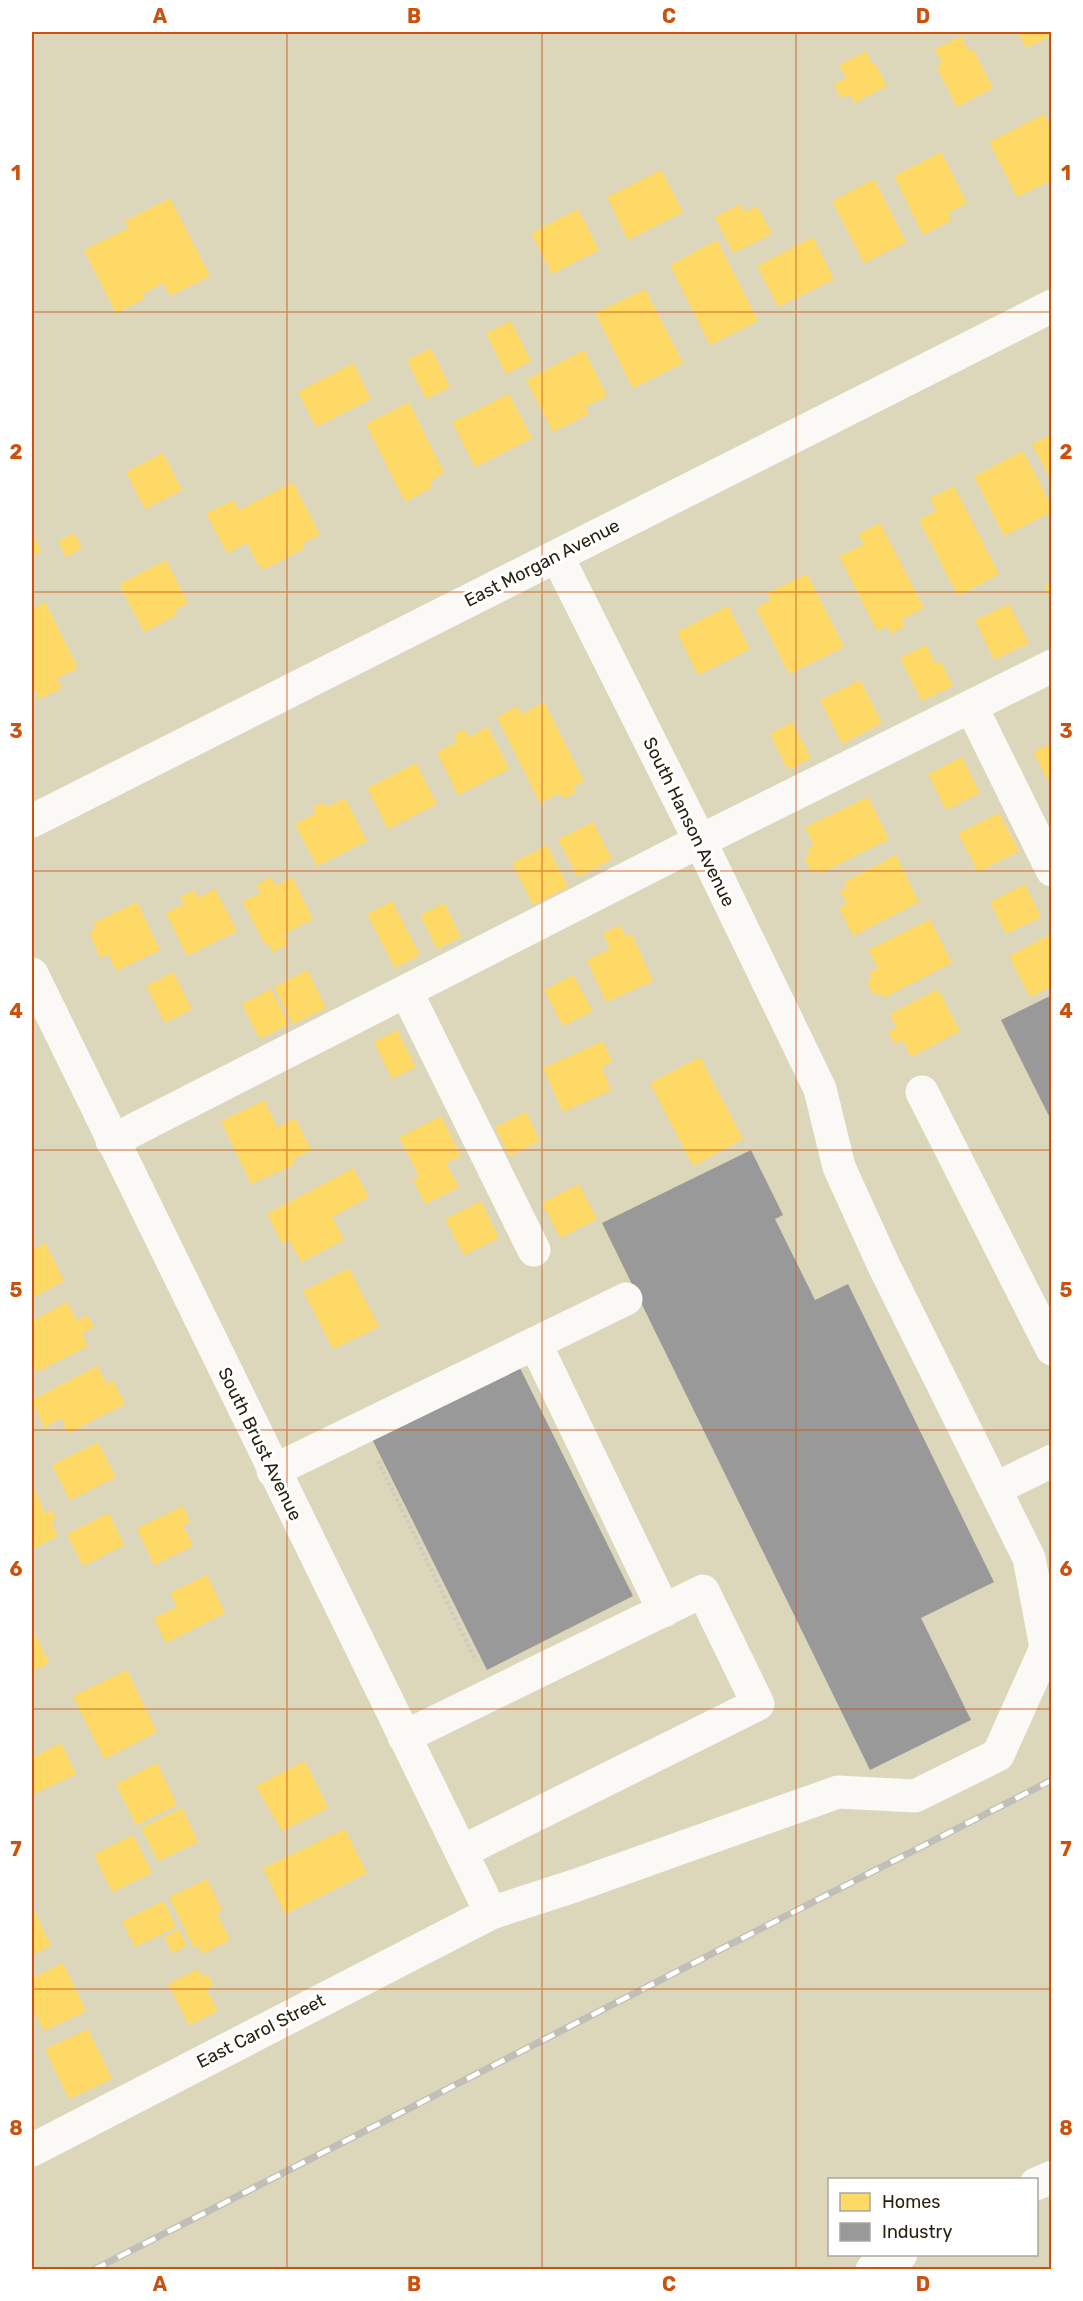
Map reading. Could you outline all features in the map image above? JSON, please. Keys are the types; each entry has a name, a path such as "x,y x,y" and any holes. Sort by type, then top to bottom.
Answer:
{"street":[{"name":"East Morgan Avenue","path":"32,821 1052,306"},
{"name":"South Hanson Avenue","path":"556,556 700,841 820,1089 840,1167 884,1266 995,1489"},
{"path":"112,1141 700,841 1052,666"},
{"path":"971,706 1052,870"},
{"name":"South Brust Avenue","path":"32,974 490,1913"},
{"path":"406,991 534,1250"},
{"path":"922,1092 1052,1348"},
{"path":"273,1471 626,1299"},
{"path":"535,1343 664,1611"},
{"path":"995,1489 1052,1461"},
{"name":"East Carol Street","path":"32,2150 490,1913 574,1886 838,1792 915,1796 998,1755 1046,1648 1029,1558 995,1489"},
{"path":"404,1737 704,1591 758,1704 461,1852"},
{"path":"1038,2183 1052,2177"},
{"path":"872,2270 897,2256"}],"path":[{"path":"361,1428 493,1695"}],"building: Homes":[{"path":"1018,32 1052,32 1052,35 1026,48"},
{"path":"961,36 969,51 973,49 993,88 957,107 936,66 942,64 935,49"},
{"path":"866,51 887,86 854,103 850,94 841,98 834,84 846,78 839,65"},
{"path":"1044,114 1052,129 1052,180 1017,197 989,142"},
{"path":"941,152 967,203 948,213 952,220 923,235 894,176"},
{"path":"661,170 683,212 628,240 607,197"},
{"path":"874,179 906,242 864,263 832,201"},
{"path":"170,198 210,276 170,296 163,283 142,294 145,298 116,313 84,250 128,228 125,221"},
{"path":"740,204 744,212 757,206 772,234 733,253 715,217"},
{"path":"578,209 599,250 552,274 531,233"},
{"path":"813,237 834,279 778,307 757,266"},
{"path":"717,240 758,321 710,345 670,265"},
{"path":"645,289 683,363 633,388 595,313"},
{"path":"511,321 531,361 506,374 486,333"},
{"path":"431,348 450,387 426,399 407,360"},
{"path":"584,350 607,396 585,407 589,414 553,432 526,380"},
{"path":"353,363 371,399 316,427 298,392"},
{"path":"509,394 532,438 475,467 452,422"},
{"path":"409,402 444,473 430,481 433,487 405,502 366,424"},
{"path":"1052,434 1052,482 1032,444"},
{"path":"1023,451 1052,507 1052,512 1004,536 974,476"},
{"path":"163,453 182,490 145,509 126,472"},
{"path":"293,482 320,535 303,543 305,548 263,570 247,543 227,553 206,513 234,500 239,510"},
{"path":"954,486 999,574 958,596 919,520 936,511 930,498"},
{"path":"880,523 924,608 902,619 905,626 891,634 887,626 877,631 839,556 864,544 858,534"},
{"path":"32,532 41,551 32,556"},
{"path":"74,533 82,548 66,557 58,541"},
{"path":"166,560 188,603 175,610 177,615 144,632 119,584"},
{"path":"807,574 844,647 789,674 756,608 771,600 767,593"},
{"path":"1052,583 1052,600 1044,586"},
{"path":"45,602 78,668 57,678 62,688 39,699 32,685 32,609"},
{"path":"1009,604 1029,643 994,660 975,620"},
{"path":"728,606 750,649 698,675 677,632"},
{"path":"926,645 936,664 941,662 953,686 922,701 900,658"},
{"path":"860,680 882,723 842,744 820,700"},
{"path":"544,702 584,781 573,787 576,792 563,799 560,793 540,803 497,717 517,706 521,714"},
{"path":"792,722 811,758 788,770 770,734"},
{"path":"488,727 509,769 458,795 437,752 457,742 454,735 464,729 468,737"},
{"path":"1052,743 1052,784 1050,784 1033,752"},
{"path":"962,757 980,793 946,810 928,774"},
{"path":"416,763 437,804 388,829 367,788"},
{"path":"868,797 889,839 819,874 817,869 811,872 804,858 810,855 807,849 814,845 805,827"},
{"path":"345,798 367,841 317,866 295,824 316,813 313,807 323,802 326,807"},
{"path":"999,813 1019,851 978,872 958,833"},
{"path":"593,822 612,859 578,877 558,839"},
{"path":"547,845 568,887 533,905 512,863"},
{"path":"896,855 919,902 853,936 839,908 847,904 840,891 847,887 844,882"},
{"path":"271,877 276,886 292,877 313,919 284,934 289,944 273,952 268,944 265,945 243,902 260,893 256,885"},
{"path":"1025,884 1041,917 1006,934 990,902"},
{"path":"215,889 237,931 187,956 166,913 184,904 180,897 194,890 197,898"},
{"path":"392,901 420,955 395,968 367,914"},
{"path":"137,902 160,950 116,971 108,954 100,958 89,932 96,929 93,923"},
{"path":"444,903 461,937 437,949 420,915"},
{"path":"930,919 952,963 883,998 880,992 874,996 867,981 872,978 869,973 878,968 868,950"},
{"path":"620,925 626,937 632,934 653,981 606,1002 587,960 610,949 603,933"},
{"path":"1049,935 1052,940 1052,986 1030,997 1009,956"},
{"path":"307,970 326,1008 293,1024 274,987"},
{"path":"173,972 192,1009 165,1023 146,986"},
{"path":"573,975 593,1011 563,1026 544,990"},
{"path":"271,989 289,1024 260,1039 242,1004"},
{"path":"938,989 960,1031 911,1057 902,1040 895,1044 888,1032 897,1028 890,1014"},
{"path":"397,1030 416,1067 392,1079 374,1042"},
{"path":"603,1041 612,1062 602,1067 611,1090 563,1112 543,1068"},
{"path":"700,1057 743,1139 693,1166 650,1083"},
{"path":"264,1100 277,1127 295,1118 311,1150 293,1159 295,1164 251,1184 221,1121"},
{"path":"526,1112 540,1141 509,1156 495,1127"},
{"path":"441,1116 461,1156 446,1163 459,1187 425,1204 413,1179 419,1176 399,1137"},
{"path":"353,1168 369,1197 332,1217 344,1240 301,1262 289,1240 282,1243 267,1214"},
{"path":"579,1184 597,1219 560,1238 542,1203"},
{"path":"481,1201 499,1238 464,1255 445,1219"},
{"path":"45,1243 64,1281 32,1298 32,1250"},
{"path":"349,1268 379,1327 333,1349 303,1291"},
{"path":"67,1302 77,1321 87,1315 94,1327 82,1333 88,1346 37,1372 32,1361 32,1321"},
{"path":"97,1366 107,1384 113,1380 125,1404 68,1433 61,1418 44,1428 32,1400"},
{"path":"98,1442 116,1477 70,1500 52,1465"},
{"path":"32,1485 45,1513 52,1511 56,1519 51,1522 58,1536 32,1549"},
{"path":"183,1506 190,1522 183,1525 193,1546 154,1565 137,1528"},
{"path":"109,1513 124,1545 83,1566 67,1534"},
{"path":"207,1575 225,1613 166,1643 154,1618 177,1607 170,1593"},
{"path":"36,1636 49,1663 35,1670 32,1664 32,1638"},
{"path":"127,1670 157,1732 104,1759 73,1696"},
{"path":"61,1743 76,1774 34,1794 32,1758"},
{"path":"305,1761 328,1808 282,1831 256,1786"},
{"path":"157,1763 177,1805 136,1825 116,1784"},
{"path":"182,1808 198,1842 158,1861 141,1828"},
{"path":"345,1829 367,1873 285,1914 263,1868"},
{"path":"133,1835 152,1873 112,1892 94,1854"},
{"path":"207,1879 222,1910 217,1913 230,1940 202,1954 199,1946 194,1948 169,1897"},
{"path":"164,1901 176,1927 135,1947 122,1921"},
{"path":"32,1906 51,1946 32,1955"},
{"path":"179,1929 187,1946 172,1953 164,1937"},
{"path":"63,1963 86,2011 44,2031 35,2013 32,2014 32,1978"},
{"path":"198,1969 202,1977 207,1974 213,1985 206,1988 218,2011 189,2025 168,1984"},
{"path":"88,2029 112,2079 69,2099 45,2049"}],"building: Industry":[{"path":"1052,995 1052,1122 1001,1020"},
{"path":"751,1150 783,1215 775,1219 815,1300 848,1284 994,1582 921,1618 971,1720 870,1770 602,1223"},
{"path":"519,1366 633,1596 487,1670 372,1439"}],"railway":[{"path":"93,2270 1052,1780"}]}
